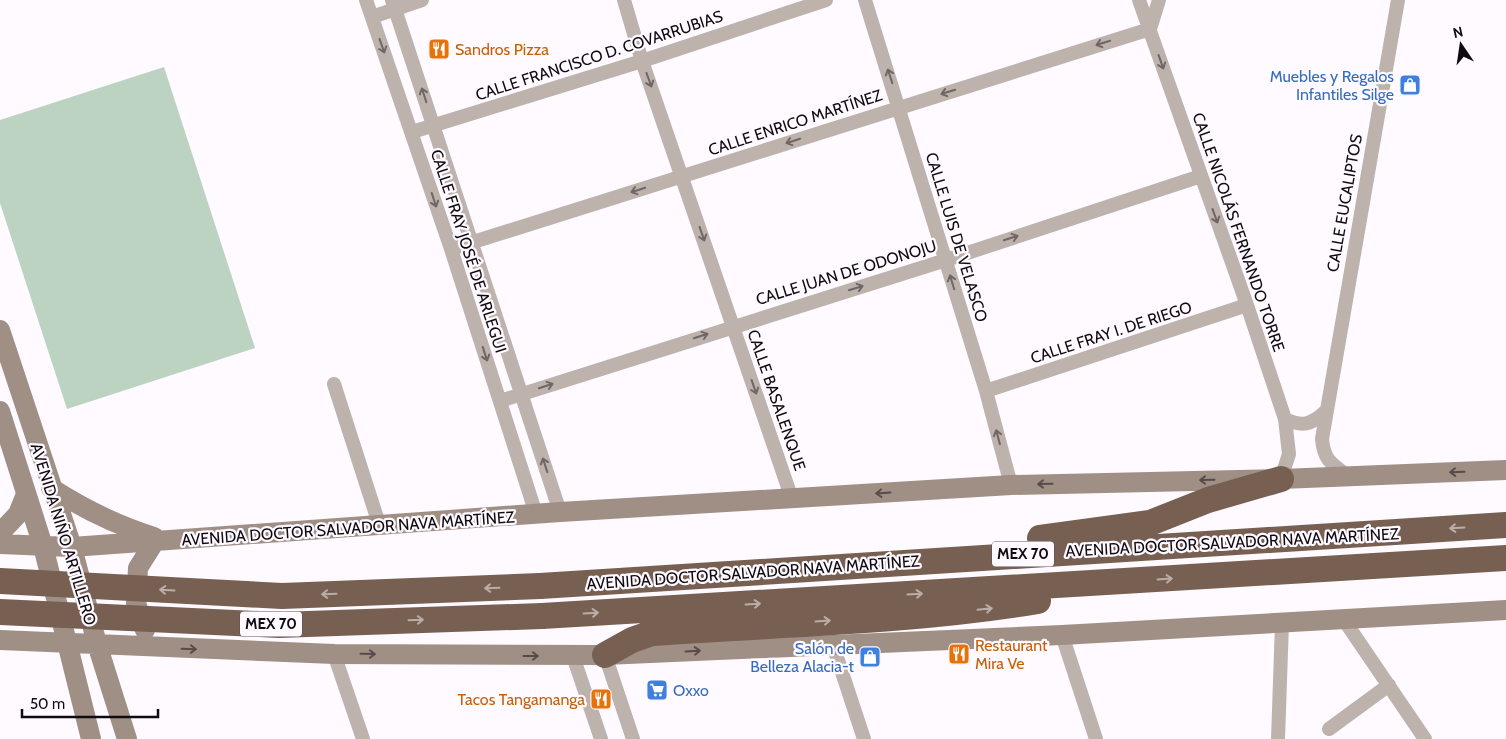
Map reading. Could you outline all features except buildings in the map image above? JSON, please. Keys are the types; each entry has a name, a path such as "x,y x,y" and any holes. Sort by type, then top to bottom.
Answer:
{"highway":[{"path":"916,561 1015,541 1150,523 1208,500 1280,479"},
{"name":"AVENIDA DOCTOR SALVADOR NAVA MARTÍNEZ","path":"0,581 282,596 540,586 1506,525"},
{"name":"AVENIDA DOCTOR SALVADOR NAVA MARTÍNEZ","path":"0,612 279,625 542,616 1506,558"},
{"path":"1412,564 1506,568"},
{"path":"605,655 632,640 652,633 989,609 1065,597 1136,580"}],"main road":[{"name":"AVENIDA NIÑO ARTILLERO","path":"0,330 72,547 97,644 127,739"},
{"name":"AVENIDA NIÑO ARTILLERO","path":"0,411 42,546 91,739"},
{"name":"AVENIDA DOCTOR SALVADOR NAVA MARTÍNEZ","path":"0,544 72,547 560,512 1011,485 1280,479 1506,470"},
{"path":"51,488 87,511 119,526 160,541 138,568 136,603 146,633 165,648"},
{"path":"0,533 18,514 26,494"},
{"path":"0,640 334,654 573,656 1062,635 1506,610"}],"street":[{"name":"CALLE FRAY JOSÉ DE ARLEGUI","path":"366,0 451,249 536,514"},
{"path":"372,17 393,4 422,0"},
{"name":"CALLE BASALENQUE","path":"624,0 642,62 792,499"},
{"name":"CALLE FRANCISCO D. COVARRUBIAS","path":"412,132 642,62 826,0"},
{"name":"CALLE LUIS DE VELASCO","path":"865,0 900,107 986,391 1011,485"},
{"name":"CALLE NICOLÁS FERNANDO TORRE","path":"1139,0 1247,305 1285,419 1289,454 1280,479"},
{"path":"1150,28 1159,0"},
{"name":"CALLE EUCALIPTOS","path":"1348,476 1327,460 1323,451 1322,439 1325,412 1398,0"},
{"name":"CALLE FRAY JOSÉ DE ARLEGUI","path":"393,4 523,394 560,512"},
{"name":"CALLE ENRICO MARTÍNEZ","path":"451,249 1150,28"},
{"name":"CALLE JUAN DE ODONOJU","path":"500,401 946,260 1201,176"},
{"name":"CALLE FRAY I. DE RIEGO","path":"986,391 1247,305"},
{"path":"334,384 379,524"},
{"path":"1285,419 1305,425 1315,422 1325,412"},
{"path":"1344,620 1426,739"},
{"path":"1278,739 1282,623"},
{"path":"1062,635 1096,739"},
{"path":"833,644 864,739"},
{"path":"334,654 363,739"},
{"path":"605,655 633,739"},
{"path":"573,656 601,739"},
{"path":"1329,729 1389,685"}],"green space":[{"path":"164,67 255,348 67,409 0,203 0,120"}],"place":[{"name":"Sandros Pizza","path":"439,49"},
{"name":"Muebles y Regalos Infantiles Silge","path":"1410,85"},
{"name":"Restaurant Mira Ve","path":"959,654"},
{"name":"Salón de Belleza Alacia-t","path":"870,657"},
{"name":"Oxxo","path":"657,690"},
{"name":"Tacos Tangamanga","path":"601,699"}]}
